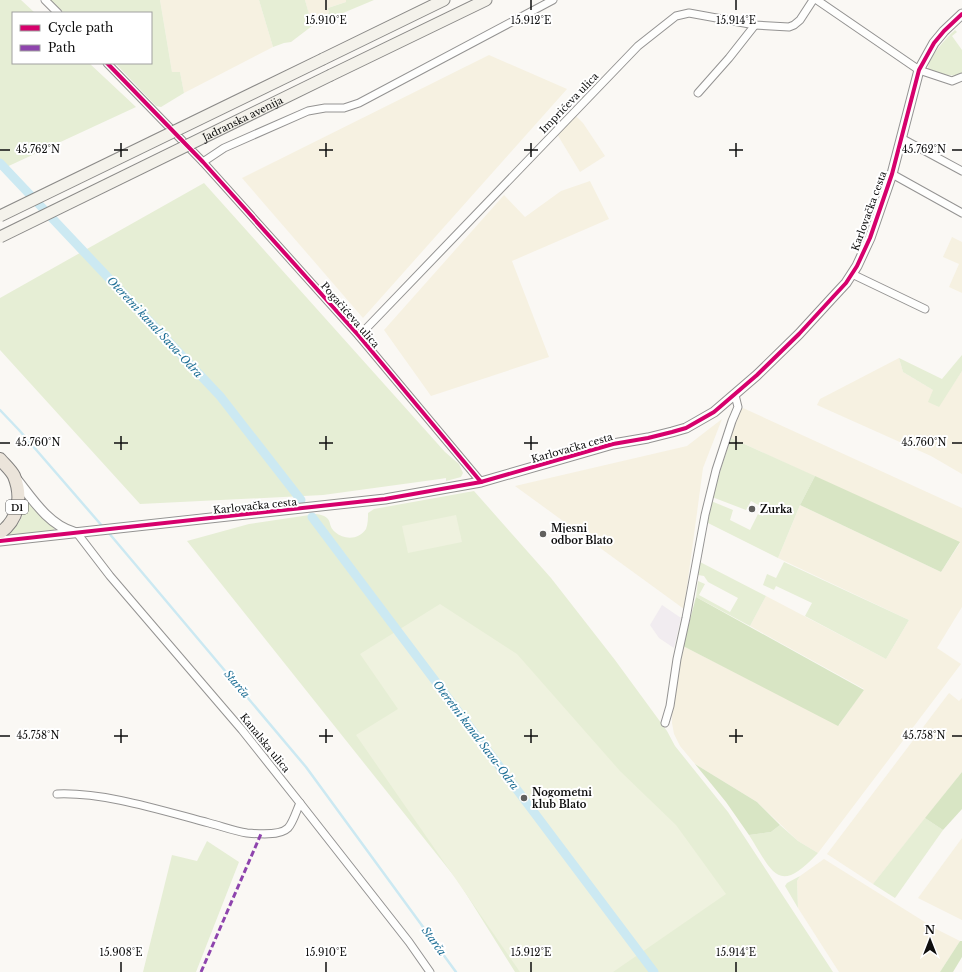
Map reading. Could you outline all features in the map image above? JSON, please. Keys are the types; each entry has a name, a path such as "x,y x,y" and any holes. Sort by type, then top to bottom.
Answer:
{"main road":[{"name":"Jadranska avenija","path":"0,216 444,0"},
{"name":"Jadranska avenija","path":"0,237 486,0"},
{"name":"D1","path":"0,459 14,475 18,494 17,510 14,520 0,533"}],"street":[{"path":"45,0 57,12"},
{"path":"203,162 224,148 308,111 325,108 344,108 359,103 553,0"},
{"name":"Imprićeva ulica","path":"359,336 638,46 676,16 689,13 756,25 789,27 800,20 813,0"},
{"path":"816,0 919,70 952,81 962,77"},
{"name":"Karlovačka cesta","path":"0,541 384,499 481,482 613,444 648,438 686,428 714,412 735,395 799,334 852,274 870,238 892,174 919,70 934,43 962,14"},
{"path":"698,93 756,25"},
{"name":"Pogačićeva ulica","path":"108,64 203,162 359,336 481,482"},
{"path":"901,138 962,171"},
{"path":"892,174 962,213"},
{"path":"852,274 925,309"},
{"path":"665,723 670,706 677,659 705,515 716,470 732,420 738,407 735,395"},
{"path":"14,475 50,518 63,527 77,533"},
{"name":"Kanalska ulica","path":"77,533 110,576 237,724 430,972"},
{"path":"57,794 101,798 144,806 246,833 264,834 279,832 288,828 300,803"}],"shaded area":[{"path":"160,0 259,0 273,47 184,93 180,72 172,72"},
{"path":"305,0 346,0 346,2 328,8 329,13 311,21"},
{"path":"489,55 567,89 363,318 242,178"},
{"path":"575,115 583,123 605,156 580,172 557,134"},
{"path":"590,181 609,219 512,261 549,357 431,396 384,330 504,195 525,217 561,191"},
{"path":"952,237 962,242 962,293 949,287 959,264 943,257"},
{"path":"899,358 903,372 933,390 938,407 962,371 962,474 931,456 817,405 820,399"},
{"path":"743,408 962,508 962,607 937,648 961,664 818,853 798,841 757,802 695,764 680,746 674,734 672,707 683,646 839,725 864,689 750,626 766,596 886,659 909,620 778,558 800,505 941,572 960,543 729,437 741,409"},
{"path":"722,419 703,468 684,609 515,486 687,446"},
{"path":"662,605 681,618 674,648 659,638 650,625"},
{"path":"949,693 959,701 962,698 962,772 873,884 827,854"},
{"path":"962,838 962,920 918,898"},
{"path":"824,859 936,929 960,941 940,972 839,972 798,908 797,881 800,876"}],"green space":[{"path":"0,0 21,0 34,12 12,12 12,64 90,64 136,107 0,170"},
{"path":"50,0 160,0 172,72 180,72 184,93 161,107 156,106 116,64 152,64 152,12 63,12"},
{"path":"259,0 305,0 311,21 329,13 328,8 346,2 346,0 374,0 312,26 291,42 273,47"},
{"path":"955,30 957,32 952,36 962,50 962,74 949,75 928,70 934,54"},
{"path":"204,183 445,452 459,464 463,473 461,477 446,481 446,478 323,495 140,504 0,350 0,298"},
{"path":"962,355 962,371 939,407 928,402 933,390 903,372 899,358 942,379"},
{"path":"731,438 815,476 800,505 778,558 706,522 711,501 733,510 730,520 750,530 758,514 763,516 766,509 751,501 746,510 712,497"},
{"path":"815,476 960,542 941,572 800,505"},
{"path":"474,491 551,578 615,660 667,731 675,746 728,812 833,972 515,972 458,881 187,541 249,524 316,514 326,517 332,529 339,535 351,538 363,533 368,523 368,513 374,509"},
{"path":"26,497 54,528 54,531 9,535 19,523 25,503 24,498"},
{"path":"456,515 462,542 408,553 402,526"},
{"path":"700,562 766,596 750,626 696,597 698,581 705,584 699,595 730,612 738,598 708,582 704,576 698,575"},
{"path":"784,562 909,620 886,659 805,616 812,603 776,586 774,590 763,585 767,574 776,578"},
{"path":"696,597 864,690 838,726 683,646"},
{"name":"Nogometni klub Blato","path":"440,604 517,654 620,771 676,825 726,894 613,972 520,972 356,735 398,709 360,654"},
{"path":"695,764 757,802 780,825 771,832 749,835 726,802"},
{"path":"962,772 962,809 943,830 925,818"},
{"path":"925,818 943,830 895,898 873,884"},
{"path":"780,825 798,841 818,853 805,866 794,874 785,876 778,874 771,869 749,835 771,832"},
{"path":"207,841 239,862 196,972 143,972 172,855 197,861"},
{"path":"800,876 797,881 798,908 785,886 787,883"},
{"path":"960,941 962,941 962,957 953,972 940,972"}],"waterway":[{"name":"Oteretni kanal Sava-Odra","path":"0,163 220,396 301,500"},
{"name":"Starča","path":"0,410 103,527"},
{"name":"Oteretni kanal Sava-Odra","path":"312,517 654,972"},
{"name":"Starča","path":"108,532 306,767 456,972"}],"marked path":[{"path":"201,972 261,834"}],"cycle path":[{"path":"0,541 385,499 481,482 613,444 648,438 686,428 714,412 757,375 799,334 846,283 857,266 870,238 892,174 919,70 934,43 962,14"},
{"path":"108,64 203,162 359,336 481,482"}],"place":[{"name":"Zurka","path":"752,509"},
{"name":"Mjesni odbor Blato","path":"543,534"},
{"name":"Nogometni klub Blato","path":"524,798"}]}
